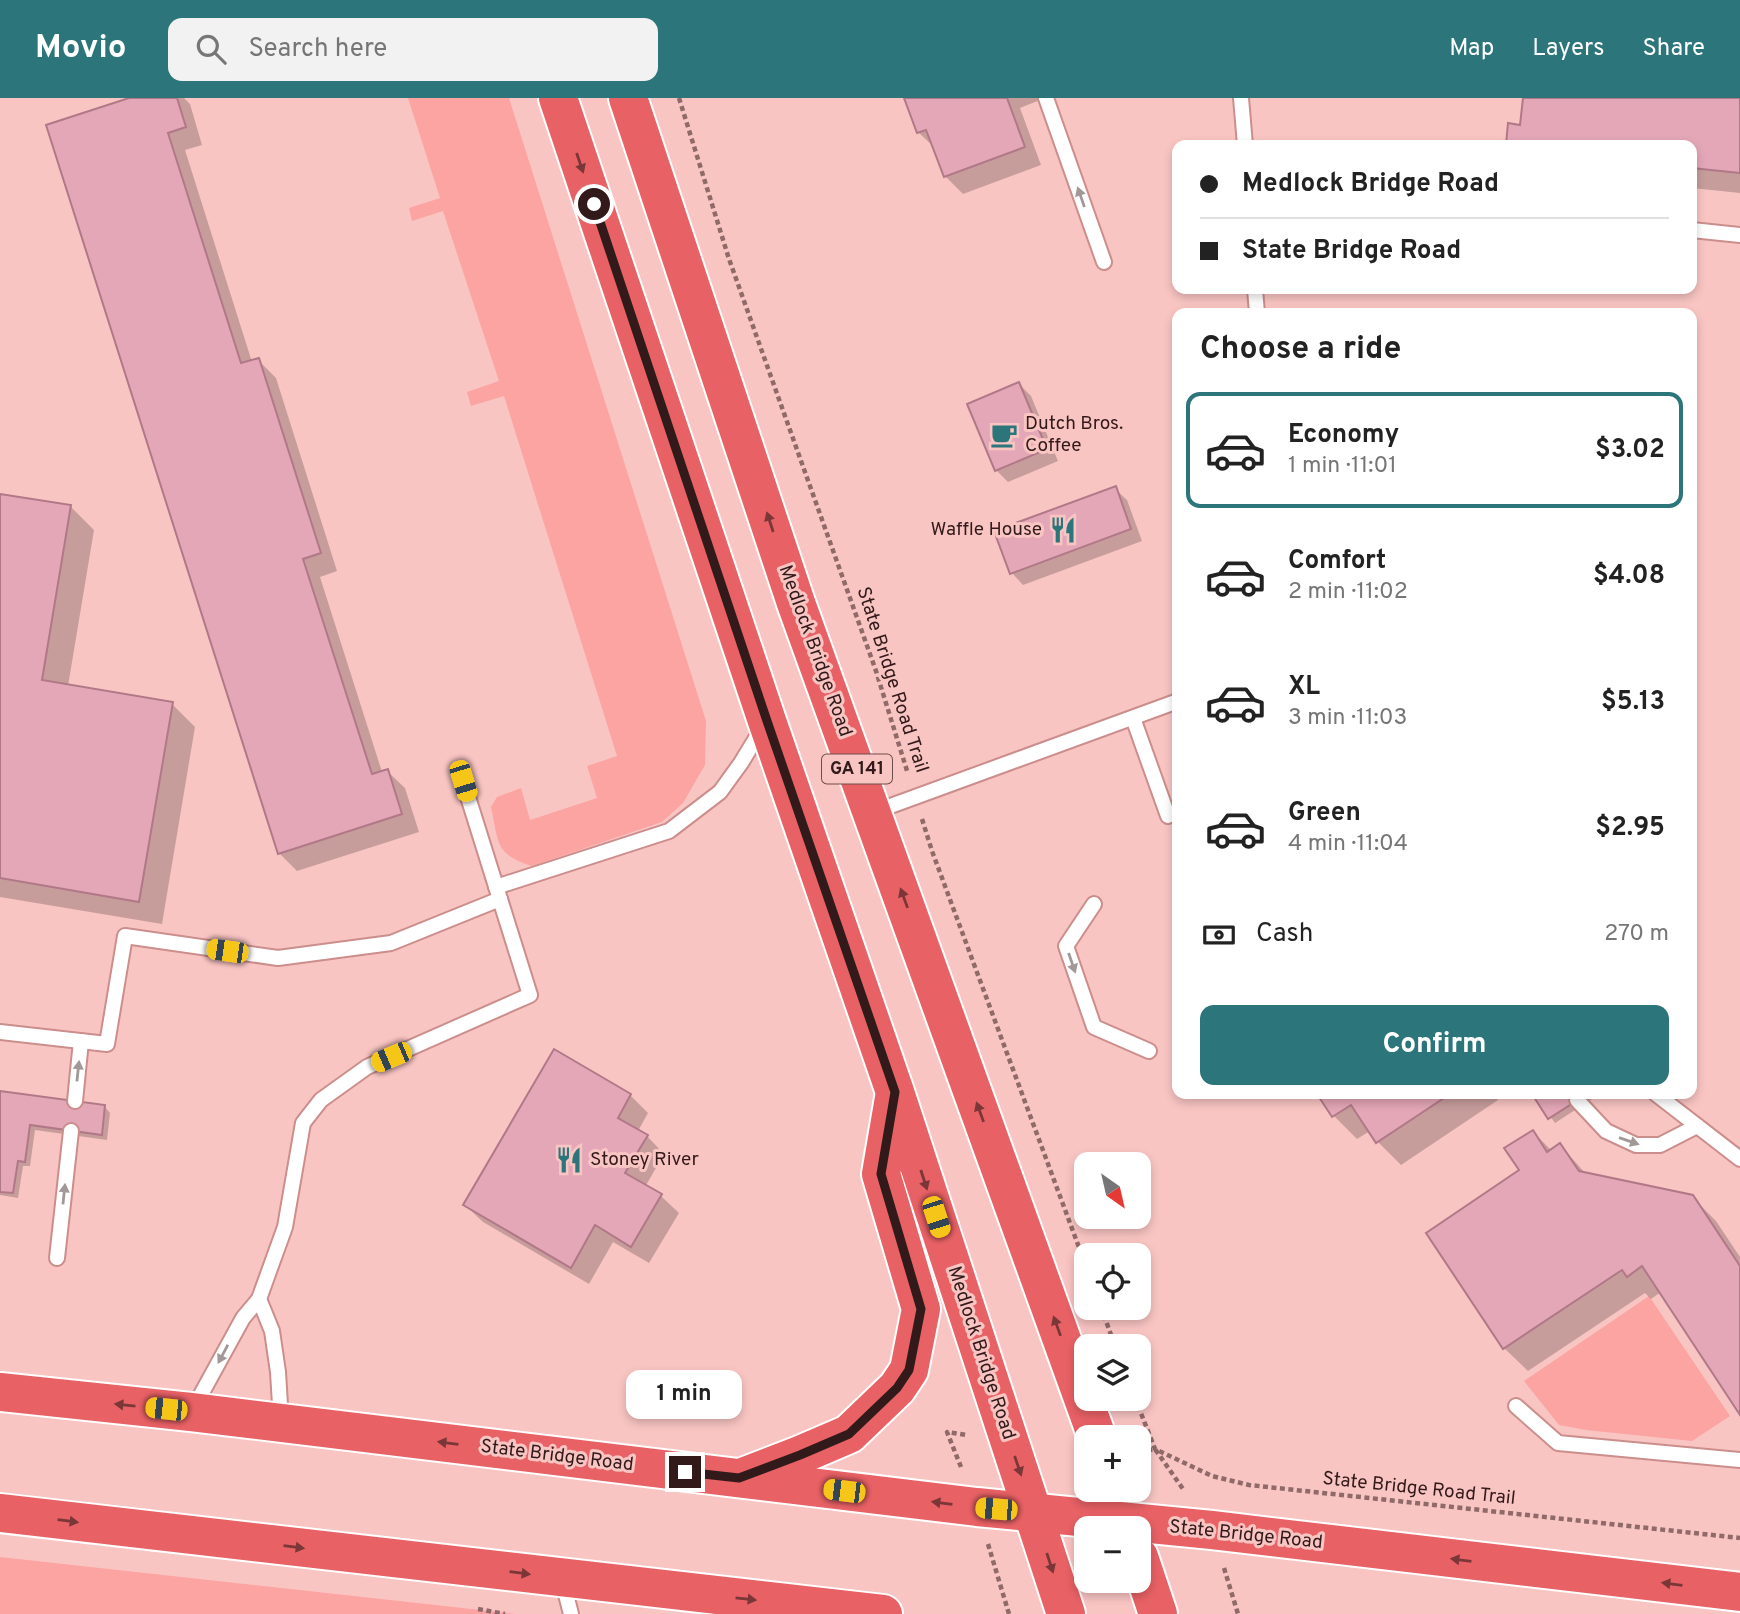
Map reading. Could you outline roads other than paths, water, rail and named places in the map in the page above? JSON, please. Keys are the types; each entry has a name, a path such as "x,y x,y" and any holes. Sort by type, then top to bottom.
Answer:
{"highway":[{"name":"Medlock Bridge Road","path":"558,98 767,721 895,1092 1066,1614"},
{"name":"Medlock Bridge Road","path":"628,98 796,603 1093,1425"},
{"path":"739,1478 849,1434 897,1388 909,1370 921,1309 881,1174 895,1092"},
{"name":"State Bridge Road","path":"0,1392 191,1412 976,1507 1034,1512 1124,1513 1740,1592"},
{"path":"0,1513 883,1614"},
{"path":"1151,1593 1158,1614"}],"lane":[{"path":"1046,98 1104,262"},
{"path":"1241,98 1245,140"},
{"path":"1697,231 1740,235"},
{"path":"873,812 1172,703"},
{"path":"1133,718 1168,816"},
{"path":"0,1032 107,1044 125,936 278,958 391,943 498,893 669,831 720,792 767,721"},
{"path":"191,1412 243,1318 259,1299 285,1227 303,1123 321,1100 367,1067 530,995 463,781"},
{"path":"1094,904 1066,946 1094,1027 1149,1051"},
{"path":"75,1101 81,1041"},
{"path":"1662,1099 1740,1160"},
{"path":"1577,1100 1606,1131 1636,1145 1660,1145 1697,1126"},
{"path":"57,1258 71,1131"},
{"path":"259,1299 272,1331 281,1423"},
{"path":"1516,1406 1558,1443 1740,1460"},
{"path":"562,1578 571,1614"}],"place":[{"name":"Dutch Bros. Coffee","path":"1004,435"},
{"name":"Waffle House","path":"1063,530"},
{"name":"Stoney River","path":"569,1160"}]}
